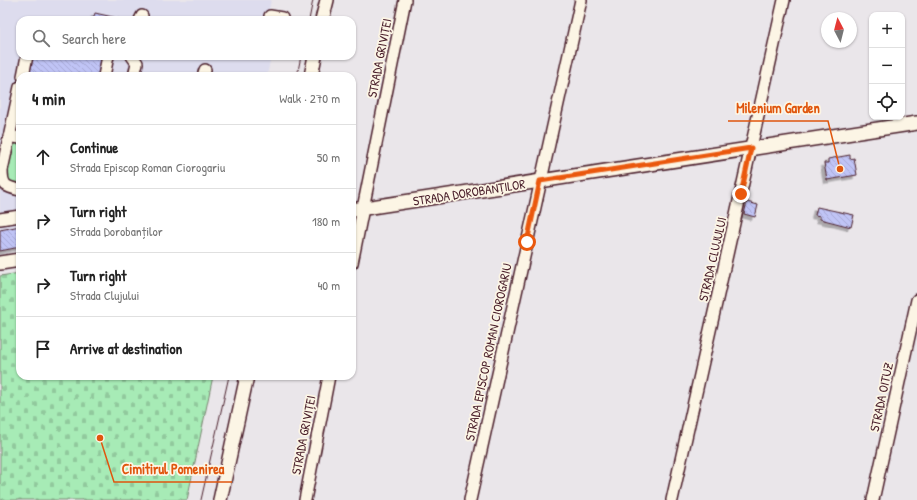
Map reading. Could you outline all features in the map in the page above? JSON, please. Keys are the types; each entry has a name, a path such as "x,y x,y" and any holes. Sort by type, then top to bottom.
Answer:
{"main road":[{"path":"323,16 326,0"},
{"path":"312,72 314,60"},
{"name":"STRADA DOROBANȚILOR","path":"358,209 917,123"},
{"path":"0,263 16,261"},
{"path":"220,500 246,380"}],"street":[{"name":"STRADA GRIVIȚEI","path":"356,227 358,209 405,0"},
{"name":"STRADA EPISCOP ROMAN CIOROGARIU","path":"470,500 581,0"},
{"name":"STRADA CLUJULUI","path":"672,500 784,0"},
{"path":"23,72 26,60"},
{"path":"105,72 107,60"},
{"path":"134,60 137,64 135,72"},
{"path":"15,137 2,170 2,177 6,186 16,189"},
{"path":"0,219 16,217"},
{"name":"STRADA OITUZ","path":"873,500 917,300"},
{"name":"STRADA GRIVIȚEI","path":"305,500 329,380"}],"shaded area":[{"path":"0,0 271,0 268,16 16,16 16,60 270,60 268,72 16,72 16,248 0,250"}],"green space":[{"path":"16,144 16,186 13,186 5,178 13,145"},
{"path":"16,274 16,380 212,380 187,500 0,500 0,276"}],"building":[{"path":"95,13 108,16 94,16"},
{"path":"31,60 104,60 102,72 29,72"},
{"path":"850,155 850,159 854,158 857,175 827,180 824,163 828,163 828,159"},
{"path":"747,202 758,205 755,217 744,214"},
{"path":"817,207 854,215 851,227 820,219 820,216 815,215"},
{"path":"16,227 16,248 0,251 0,230"}],"tram line":[{"path":"310,16 313,0"},
{"path":"298,72 300,60"},
{"path":"201,500 228,380"}],"place":[{"name":"Milenium Garden","path":"840,169"},
{"name":"Cimitirul Pomenirea","path":"100,438"}],"route":[{"path":"527,242 540,181 751,148 741,194"}]}
